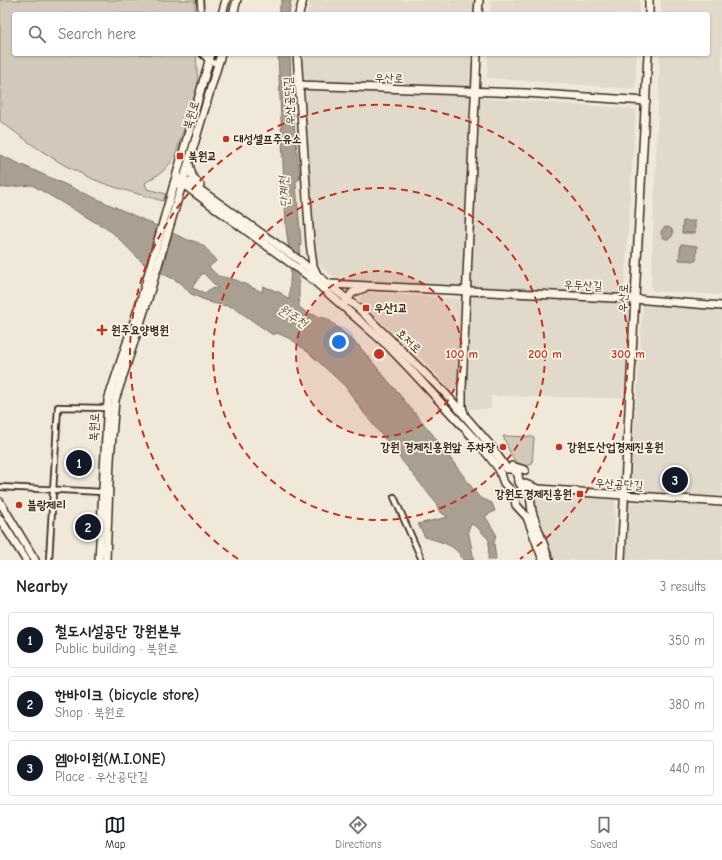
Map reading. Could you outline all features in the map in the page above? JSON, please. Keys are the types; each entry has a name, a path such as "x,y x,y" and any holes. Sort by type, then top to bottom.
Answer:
{"street":[{"path":"200,0 201,12"},
{"path":"223,12 226,0"},
{"path":"234,12 237,0"},
{"path":"300,12 303,0"},
{"path":"478,12 479,0"},
{"path":"649,0 649,12"},
{"name":"북원로","path":"179,182 190,158 220,56"},
{"name":"우산공단길","path":"297,56 310,242 313,266 319,276"},
{"path":"464,414 462,407 462,388 476,56"},
{"name":"우산로","path":"621,560 623,495 648,56"},
{"path":"210,57 218,64"},
{"name":"북원로","path":"106,560 114,408 144,301 174,203 210,57"},
{"name":"우산로","path":"298,85 646,101"},
{"path":"190,158 189,166 192,176 211,202"},
{"path":"179,182 211,202 273,246"},
{"path":"174,203 187,194 192,194 211,202"},
{"path":"299,260 308,253 310,242"},
{"name":"호저로","path":"273,246 299,260 359,309 445,392 501,460 511,470 518,474 519,482 523,489 530,495"},
{"name":"호저로","path":"273,246 387,345 481,446 503,475 504,483 511,489 516,505 522,509 527,517 543,560"},
{"name":"우두산길","path":"329,284 634,299 722,306"},
{"path":"343,307 352,293 370,286"},
{"path":"359,309 357,295 370,286"},
{"name":"북원로","path":"99,560 106,408 113,382 144,301"},
{"path":"445,392 455,394 459,393 462,388"},
{"path":"447,409 454,403"},
{"path":"49,560 58,407 106,408"},
{"path":"501,460 525,470 511,470 503,475"},
{"name":"우산공단길","path":"519,482 538,489 722,502"},
{"path":"0,487 103,492"},
{"path":"538,489 530,495 531,507 549,560"},
{"path":"394,496 422,560"},
{"path":"0,502 35,560"},
{"path":"522,509 531,507"},
{"path":"0,519 26,560"}],"shaded area":[{"path":"0,0 195,0 195,12 12,12 12,56 196,56 198,86 174,159 162,172 145,183 147,189 166,194 163,201 112,186 71,169 40,150 0,121"},
{"path":"310,0 476,0 475,12 307,12"},
{"path":"491,0 640,0 639,12 490,12"},
{"path":"661,0 722,0 722,295 653,291 651,286 660,56 710,56 710,12 661,12"},
{"path":"303,56 474,56 472,84 466,89 312,82 303,77"},
{"path":"488,56 637,56 635,89 487,78"},
{"path":"309,90 470,96 462,283 458,287 338,280 315,262 305,96"},
{"path":"481,98 636,109 624,294 474,289 469,281 477,106"},
{"path":"368,292 462,299 457,388 453,391 417,354 360,302 361,295"},
{"path":"475,294 621,303 630,309 623,398 491,396 491,409 469,409 463,406 468,301"},
{"path":"643,305 722,310 722,496 630,491"},
{"path":"503,436 534,437 532,464 526,466 517,462 513,458"},
{"path":"537,493 615,499 614,560 552,560 537,517 535,499"},
{"path":"629,502 722,507 722,560 626,560"}],"water":[{"path":"282,0 291,0 289,12 279,12"},
{"name":"원주천","path":"278,56 290,56 292,105 300,179 296,181 301,241 299,258 299,307 307,313 328,319 359,346 433,435 479,497 492,503 495,511 485,516 496,534 494,543 496,560 488,560 489,540 477,527 471,524 468,530 474,560 463,560 452,547 442,542 425,537 418,524 448,517 439,511 436,503 364,413 345,386 309,353 291,339 277,333 273,335 233,307 212,303 191,294 181,283 144,264 112,232 32,185 0,188 0,155 188,240 198,243 208,250 216,261 209,267 218,276 236,280 262,292 263,286 281,293 289,300 291,267 286,227","holes":["203,273 218,288 210,289 205,293 192,288"]},
{"path":"683,221 695,221 695,233 682,233"},
{"path":"667,227 671,229 673,233 671,237 667,239 663,237 661,233 663,229"},
{"path":"681,244 697,246 696,261 679,260"}],"place":[{"name":"대성셀프주유소","path":"226,139"},
{"name":"북원교","path":"180,156"},
{"name":"우산1교","path":"366,308"},
{"name":"원주요양병원","path":"102,330"},
{"name":"강원 경제진흥원앞 주차장","path":"503,447"},
{"name":"강원도산업경제진흥원","path":"559,447"},
{"name":"철도시설공단 강원본부","path":"79,463"},
{"name":"엠아이원(M.I.ONE)","path":"675,480"},
{"name":"강원도경제진흥원","path":"580,494"},
{"name":"블랑제리","path":"19,505"},
{"name":"한바이크 (bicycle store)","path":"88,527"}],"water label":[{"name":"단계천","path":"284,192"}]}
